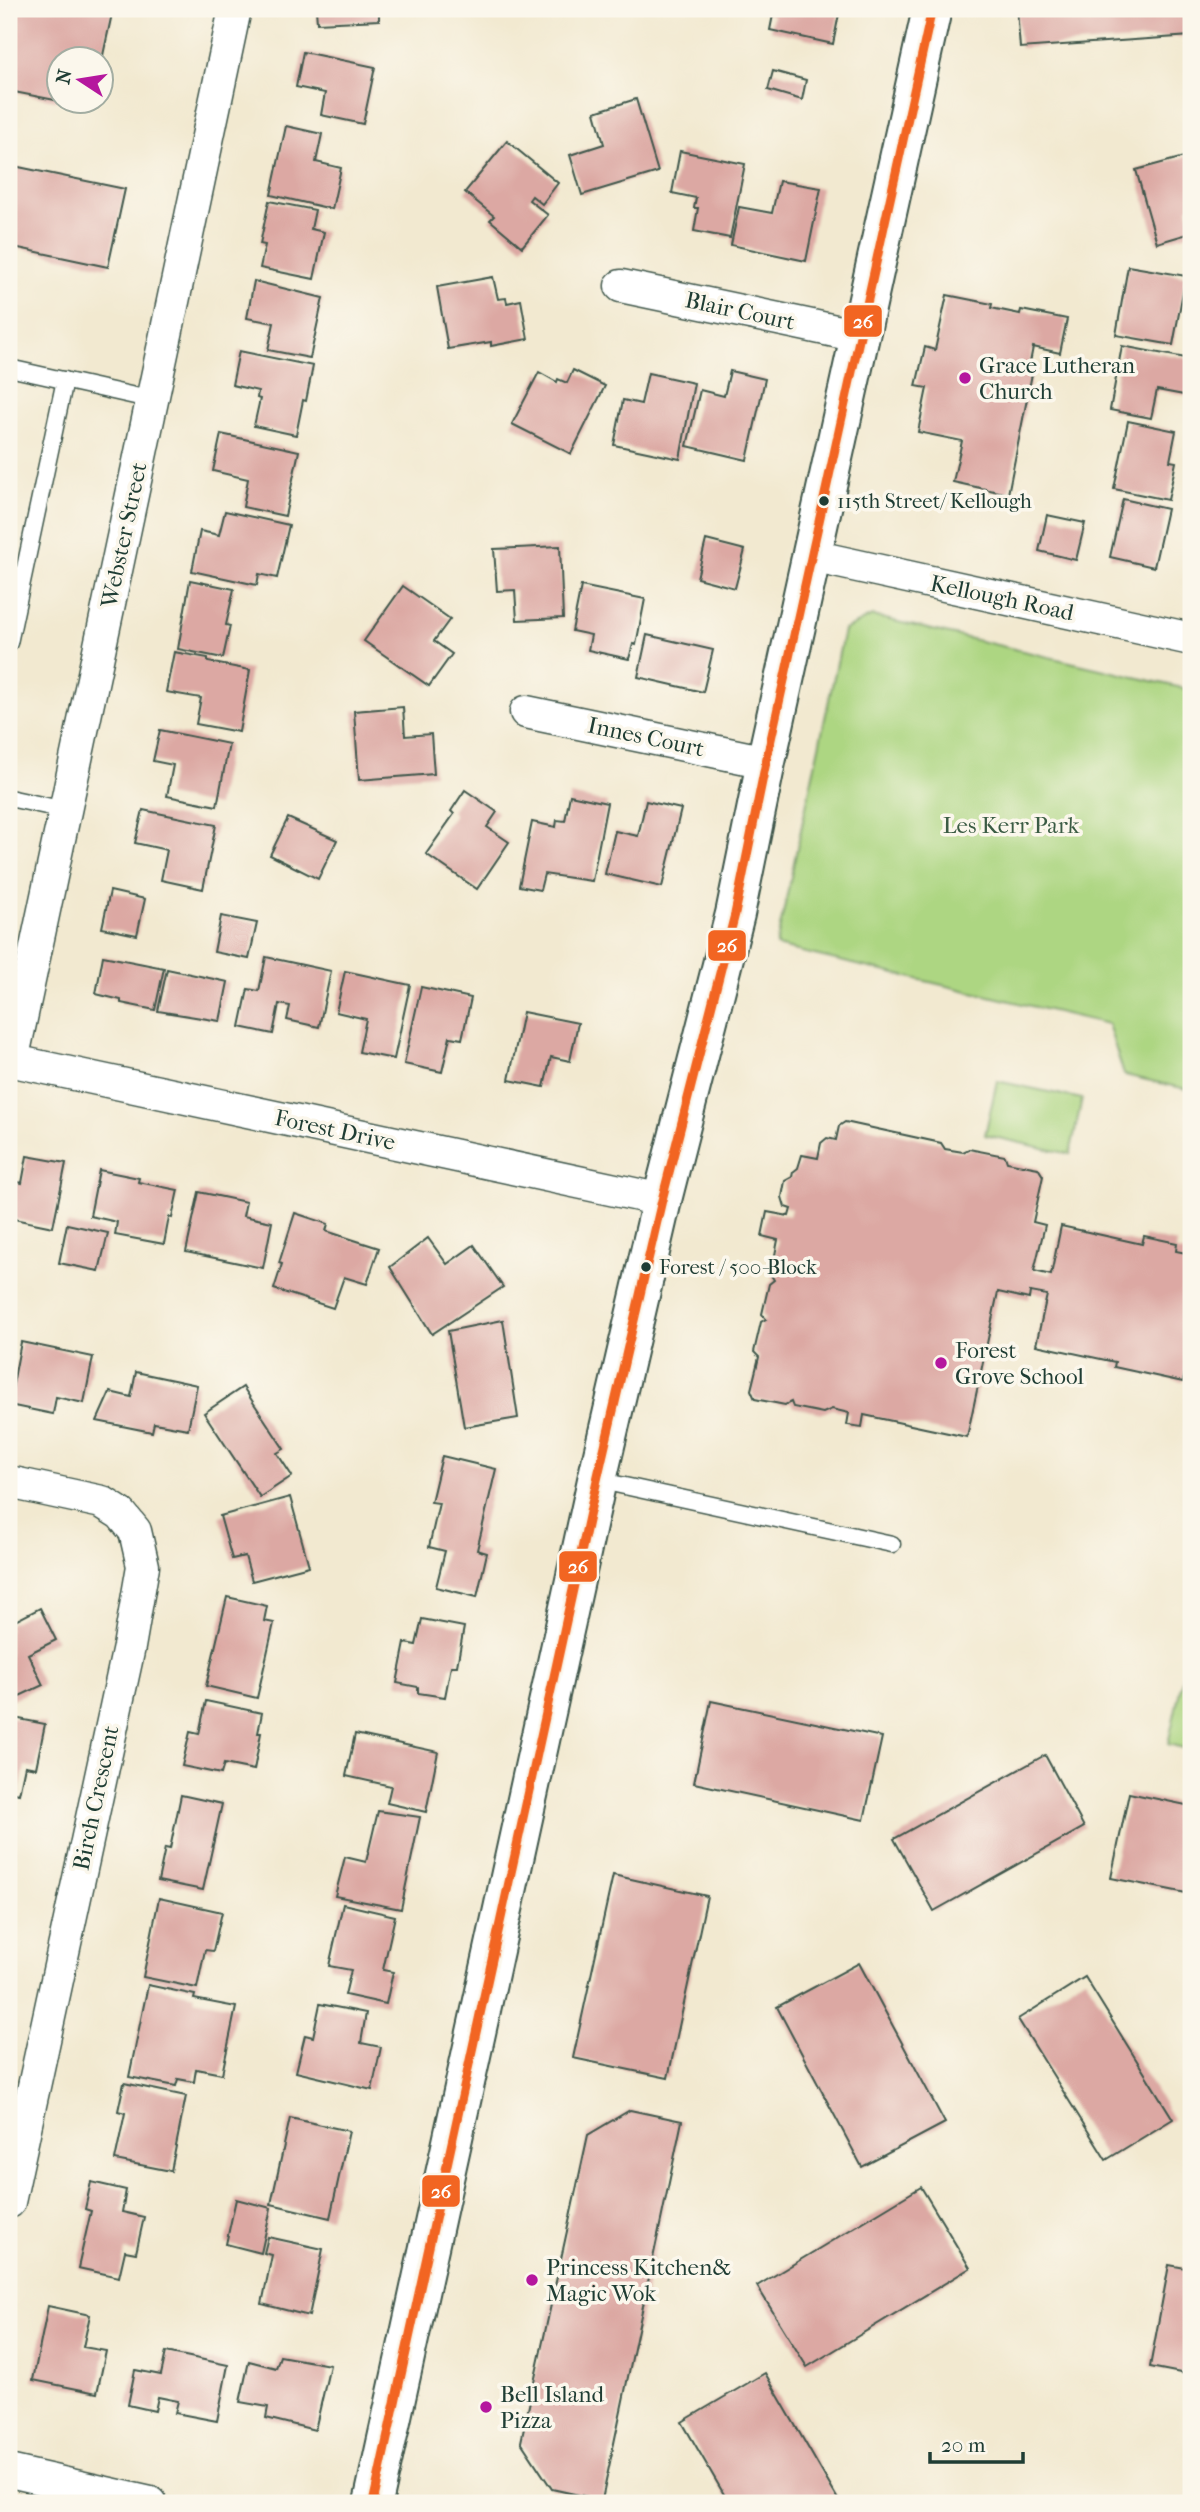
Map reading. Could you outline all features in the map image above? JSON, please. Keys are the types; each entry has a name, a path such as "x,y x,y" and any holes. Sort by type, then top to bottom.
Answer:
{"street":[{"name":"Webster Street","path":"10,1060 235,9"},
{"path":"373,2503 597,1480 662,1200 735,914 932,10"},
{"name":"Blair Court","path":"621,286 859,336"},
{"name":"Kellough Road","path":"812,556 1191,639"},
{"name":"Innes Court","path":"526,712 766,762"},
{"name":"Forest Drive","path":"10,1060 662,1200"},
{"name":"Birch Crescent","path":"9,1482 102,1502 121,1514 135,1531 143,1566 129,1647 9,2202"},
{"path":"9,2472 151,2503"}],"lane":[{"path":"9,368 153,400"},
{"path":"9,643 65,380"},
{"path":"9,798 65,810"},
{"path":"597,1480 892,1545"}],"green space":[{"name":"Les Kerr Park","path":"872,616 1191,690 1191,1090 1124,1075 1108,1024 776,946 844,630"},
{"path":"997,1081 1082,1099 1070,1154 985,1135"},
{"path":"1191,1640 1191,1750 1168,1744"}],"building":[{"path":"9,9 113,9 105,46 46,46 46,98 9,91"},
{"path":"316,9 379,9 379,20 317,23"},
{"path":"750,9 840,9 833,44 770,30 773,15"},
{"path":"1017,9 1191,9 1191,36 1020,48"},
{"path":"303,52 375,67 363,124 321,115 325,93 296,87"},
{"path":"773,71 806,80 802,100 768,90"},
{"path":"636,99 658,172 582,195 570,155 604,144 595,112"},
{"path":"286,126 322,134 316,162 341,168 332,209 271,195"},
{"path":"507,141 558,183 542,204 532,196 529,200 548,215 522,247 490,220 494,216 465,192"},
{"path":"680,151 745,164 730,238 694,231 698,208 694,208 696,198 672,193"},
{"path":"1191,155 1191,207 1187,208 1191,233 1157,243 1136,170"},
{"path":"9,165 125,189 108,267 9,246"},
{"path":"779,181 821,188 806,261 731,245 739,207 772,213"},
{"path":"269,201 315,210 311,229 324,232 314,279 260,268 265,245 260,244"},
{"path":"1128,266 1186,276 1173,345 1116,335"},
{"path":"493,277 498,299 506,298 507,303 521,300 528,339 491,346 491,342 448,349 437,287"},
{"path":"254,281 323,298 310,358 268,350 274,323 247,318"},
{"path":"947,295 992,304 991,308 1020,314 1021,310 1067,319 1060,353 1033,347 1028,373 1032,374 1008,494 953,482 962,441 918,432 927,388 916,386 925,347 935,350"},
{"path":"1122,346 1191,359 1189,396 1157,390 1151,418 1110,410"},
{"path":"239,351 313,366 296,435 254,426 260,399 257,398 258,391 232,385"},
{"path":"573,370 605,386 571,454 512,424 539,372 557,382 558,379 567,383"},
{"path":"730,371 765,379 747,460 687,446 700,390 724,396"},
{"path":"648,373 694,383 680,459 614,445 623,400 641,404"},
{"path":"1128,421 1176,431 1170,461 1176,462 1168,500 1114,489"},
{"path":"221,434 299,451 285,516 243,507 248,479 213,471"},
{"path":"1123,499 1167,509 1154,567 1110,557"},
{"path":"225,511 289,525 277,578 259,574 257,585 192,571 200,531 219,535"},
{"path":"1047,515 1085,523 1076,560 1039,551"},
{"path":"706,540 745,550 735,588 697,578"},
{"path":"560,546 563,618 517,620 515,590 497,591 494,549"},
{"path":"190,580 234,589 226,625 230,626 223,658 178,649"},
{"path":"403,586 450,619 434,641 452,654 429,686 364,641"},
{"path":"581,586 645,599 636,645 633,644 629,659 588,650 591,635 572,631"},
{"path":"647,635 713,650 703,692 638,677"},
{"path":"174,652 250,670 239,732 196,724 201,698 166,692"},
{"path":"403,707 405,736 431,734 434,774 359,780 354,711"},
{"path":"160,730 229,744 217,806 167,796 173,765 153,761"},
{"path":"465,790 497,812 487,827 509,842 477,889 426,854 454,814 451,811"},
{"path":"570,795 607,803 592,881 544,874 540,890 519,886 532,822 556,827 557,820 565,821"},
{"path":"646,801 681,809 662,887 605,874 615,831 638,836"},
{"path":"143,810 216,825 203,889 161,880 167,850 135,843"},
{"path":"288,818 337,840 318,879 270,855"},
{"path":"110,891 145,899 137,935 102,928"},
{"path":"221,916 257,923 249,959 214,952"},
{"path":"103,956 164,968 155,1010 121,1003 121,1000 96,994"},
{"path":"266,957 331,971 319,1027 287,1020 290,1006 279,1004 273,1034 240,1027 248,989 259,991"},
{"path":"167,969 228,982 220,1021 158,1011"},
{"path":"345,971 410,985 394,1059 359,1052 366,1019 336,1012"},
{"path":"421,987 471,998 462,1039 450,1037 442,1072 404,1064"},
{"path":"523,1012 578,1023 570,1061 551,1057 544,1087 509,1080"},
{"path":"845,1122 941,1143 945,1149 963,1152 969,1149 1005,1156 1007,1162 1038,1168 1043,1176 1033,1222 1045,1225 1034,1271 1051,1275 1061,1226 1142,1244 1144,1236 1177,1243 1176,1251 1191,1254 1191,1345 1183,1382 1114,1367 1115,1362 1036,1345 1047,1295 1030,1292 1029,1299 998,1292 967,1437 864,1415 862,1427 847,1425 849,1413 832,1409 823,1413 793,1407 791,1402 785,1405 755,1399 751,1390 759,1357 754,1352 761,1322 766,1319 762,1314 769,1284 774,1280 771,1275 778,1240 762,1236 767,1212 789,1216 791,1209 785,1207 782,1197 785,1181 792,1177 798,1168 802,1155 818,1158 821,1143 827,1138 836,1140 839,1126"},
{"path":"27,1156 66,1163 53,1227 9,1218 9,1180 22,1183"},
{"path":"99,1170 178,1190 164,1244 115,1235 117,1222 90,1216"},
{"path":"199,1192 246,1202 243,1216 272,1222 263,1268 186,1252"},
{"path":"295,1213 328,1224 326,1231 379,1248 367,1284 344,1277 333,1308 274,1289 282,1264 279,1263"},
{"path":"67,1224 108,1233 99,1271 59,1263"},
{"path":"428,1238 447,1264 474,1245 503,1287 432,1334 390,1267"},
{"path":"503,1320 518,1418 464,1427 448,1331"},
{"path":"21,1342 93,1357 84,1403 56,1397 53,1414 9,1405"},
{"path":"136,1372 197,1385 188,1429 154,1423 152,1432 97,1421 110,1392 131,1397"},
{"path":"243,1387 284,1449 277,1453 292,1476 260,1497 204,1413"},
{"path":"442,1456 496,1469 477,1550 487,1553 477,1597 436,1587 445,1551 429,1547 439,1503 431,1502"},
{"path":"290,1497 309,1566 252,1581 245,1556 232,1559 220,1516"},
{"path":"227,1597 267,1606 264,1621 274,1623 257,1698 206,1686"},
{"path":"40,1608 56,1640 28,1654 43,1685 9,1701 9,1624"},
{"path":"422,1619 464,1627 457,1666 451,1666 445,1697 418,1693 418,1687 397,1683 405,1643 416,1645"},
{"path":"206,1701 262,1713 254,1770 224,1764 221,1774 182,1766 190,1732 199,1734"},
{"path":"711,1701 882,1737 864,1820 694,1783"},
{"path":"9,1717 45,1724 36,1768 25,1766 19,1794 9,1792"},
{"path":"355,1734 438,1752 426,1812 387,1803 391,1786 346,1776"},
{"path":"1045,1755 1084,1827 934,1911 894,1839"},
{"path":"1129,1793 1191,1806 1191,1894 1111,1878"},
{"path":"181,1795 222,1804 203,1890 158,1881 165,1848 170,1849"},
{"path":"378,1811 420,1817 401,1909 335,1896 345,1857 366,1862"},
{"path":"9,1848 15,1849 10,1885 9,1885"},
{"path":"613,1875 707,1896 668,2078 573,2058"},
{"path":"159,1898 222,1912 213,1951 205,1950 197,1988 143,1977"},
{"path":"343,1904 395,1916 383,1970 393,1972 386,2004 345,1995 351,1970 329,1966"},
{"path":"859,1963 945,2123 862,2167 777,2007"},
{"path":"1085,1977 1173,2119 1106,2160 1018,2019"},
{"path":"148,1985 195,1995 194,1999 236,2007 222,2074 196,2069 194,2082 178,2079 176,2086 129,2077"},
{"path":"320,2004 366,2013 361,2043 381,2047 372,2090 296,2072 305,2035 313,2037"},
{"path":"124,2083 186,2096 171,2171 115,2160 125,2113 118,2111"},
{"path":"630,2110 682,2121 602,2500 552,2489 521,2442 588,2135"},
{"path":"290,2118 349,2131 330,2218 271,2204"},
{"path":"91,2182 126,2190 122,2212 144,2217 136,2253 125,2251 119,2277 78,2268 91,2211 85,2209"},
{"path":"921,2187 970,2268 807,2367 757,2286"},
{"path":"236,2199 271,2208 261,2253 226,2244"},
{"path":"268,2237 323,2249 309,2316 262,2304 272,2255 264,2253"},
{"path":"1169,2265 1191,2269 1191,2375 1150,2367"},
{"path":"48,2306 90,2315 83,2347 106,2351 97,2393 33,2380"},
{"path":"166,2352 228,2365 217,2421 175,2413 178,2401 158,2397 155,2411 128,2405 135,2370 161,2375"},
{"path":"280,2356 330,2365 315,2430 266,2418 268,2407 240,2402 249,2361 276,2368"},
{"path":"765,2373 840,2503 729,2503 682,2422"}],"transit line":[{"name":"26","path":"373,2503 597,1480 662,1200 735,914 932,9"}],"place":[{"name":"Grace Lutheran Church","path":"965,378"},
{"name":"115th Street/ Kellough","path":"824,501"},
{"name":"Forest / 500-Block","path":"646,1267"},
{"name":"Forest Grove School","path":"941,1363"},
{"name":"Princess Kitchen& Magic Wok","path":"532,2280"},
{"name":"Bell Island Pizza","path":"486,2407"}]}
